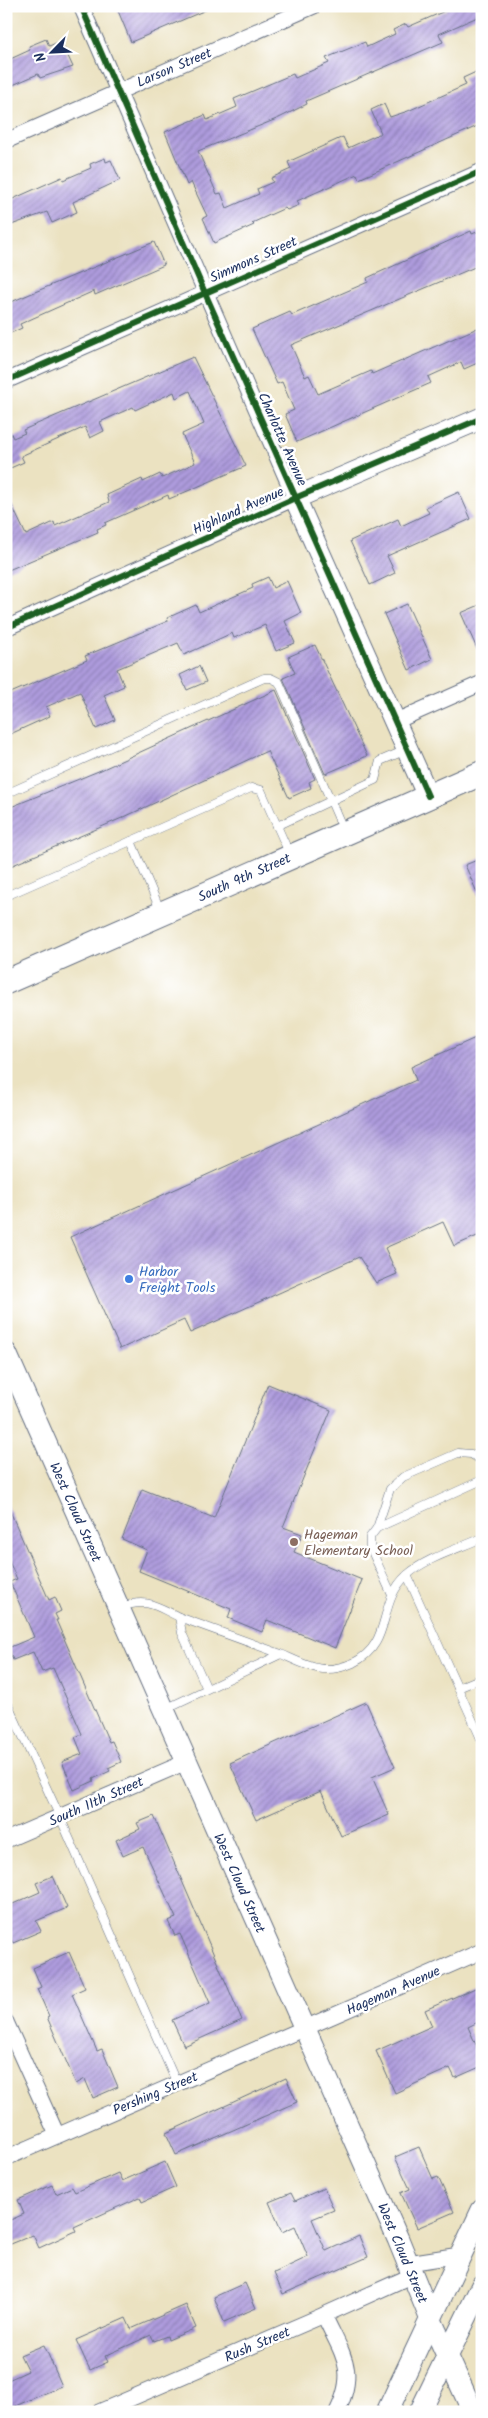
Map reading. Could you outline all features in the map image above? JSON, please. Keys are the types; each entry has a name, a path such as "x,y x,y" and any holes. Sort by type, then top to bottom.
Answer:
{"main road":[{"name":"Highland Avenue","path":"296,498 482,418"},
{"name":"Charlotte Avenue","path":"296,498 428,796"},
{"name":"South 9th Street","path":"6,982 482,773"},
{"name":"West Cloud Street","path":"6,1353 473,2412"},
{"path":"387,2412 482,2210"},
{"path":"420,2412 482,2285"}],"street":[{"name":"Charlotte Avenue","path":"80,6 296,498"},
{"name":"Larson Street","path":"6,141 116,91 314,6"},
{"name":"Simmons Street","path":"6,381 482,172"},
{"name":"Highland Avenue","path":"6,628 296,498"},
{"path":"394,722 482,682"},
{"name":"South 11th Street","path":"6,1840 186,1762"},
{"name":"Hageman Avenue","path":"305,2029 482,1951"},
{"path":"6,2022 57,2135"},
{"name":"Pershing Street","path":"6,2158 305,2029"},
{"name":"Rush Street","path":"99,2412 324,2316 411,2269 460,2255"},
{"path":"324,2316 348,2370 347,2392 337,2412"}],"lane":[{"path":"6,794 264,678 271,678 279,682 345,832"},
{"path":"277,826 375,780 380,761 407,749"},
{"path":"6,896 251,788 262,790 291,856"},
{"path":"131,841 162,913"},
{"path":"392,1595 370,1547 370,1537 377,1528 390,1489 403,1477 458,1453 471,1454 482,1462"},
{"path":"377,1528 482,1480"},
{"path":"118,1608 137,1602 148,1602 179,1617 281,1654 318,1670 342,1667 364,1657 373,1649 392,1595 407,1575 427,1563 482,1538"},
{"path":"407,1575 482,1741"},
{"path":"179,1617 182,1633 207,1689"},
{"path":"163,1710 281,1654"},
{"path":"458,1688 482,1678"},
{"path":"6,1700 60,1817 177,2084"}],"building":[{"path":"116,6 215,6 131,42"},
{"path":"445,6 482,6 482,15 439,34 443,42 306,101 307,104 279,118 198,151 217,194 221,193 227,208 259,194 257,189 273,182 271,178 291,169 288,162 343,137 348,148 381,133 371,110 384,104 390,117 408,111 466,85 463,78 476,72 482,86 482,124 359,179 357,174 297,201 299,205 287,210 285,208 252,223 254,225 214,243 203,218 207,216 191,182 187,185 165,132 205,115 207,120 237,107 234,99 293,74 295,78 329,63 326,58 365,42 367,47 395,34 393,30 406,24 408,27 447,10"},
{"path":"46,39 49,46 61,41 73,67 40,78 38,74 6,88 6,61 30,50 29,46"},
{"path":"105,158 106,162 111,160 120,180 73,202 77,212 52,223 47,212 6,227 6,202 62,177 63,180 91,168 90,164"},
{"path":"482,230 482,264 291,345 305,377 309,375 318,394 371,371 372,374 482,326 482,361 464,369 461,362 428,377 431,383 297,442 285,414 294,410 282,382 277,384 252,329 290,312 292,315 368,282 367,278 471,231 472,234"},
{"path":"154,242 164,265 95,295 94,291 20,324 22,328 6,335 6,293 11,302"},
{"path":"193,357 246,466 169,499 168,495 105,523 106,525 97,529 98,532 6,571 6,538 11,536 6,524 6,493 26,535 54,522 55,526 109,502 107,495 142,479 143,482 160,474 162,478 195,463 182,434 204,424 190,391 176,398 174,392 135,410 133,407 100,422 104,431 90,438 85,427 21,456 24,462 6,470 6,423 13,438 25,433 23,430"},
{"path":"459,492 471,519 387,556 395,573 370,585 350,541 398,519 401,526 429,513 426,507"},
{"path":"268,577 273,588 287,581 301,613 285,621 295,643 276,651 265,625 234,638 232,633 184,655 178,643 117,669 124,686 104,695 115,720 96,729 80,692 46,707 50,716 6,736 6,695 87,660 85,656 168,621 167,618 196,605 199,612 253,588 252,584"},
{"path":"407,604 432,659 409,670 384,614"},
{"path":"482,604 482,660 461,613"},
{"path":"315,645 367,756 325,774 283,678 295,673 288,657"},
{"path":"199,666 206,682 187,690 180,675"},
{"path":"276,690 315,779 309,782 311,788 289,798 267,751 122,818 6,868 6,809 101,770"},
{"path":"482,858 482,904 465,865"},
{"path":"482,1035 482,1234 454,1246 443,1222 385,1248 397,1274 376,1283 359,1257 190,1333 184,1320 120,1349 70,1237 416,1080 411,1067"},
{"path":"268,1384 331,1410 283,1527 302,1534 294,1552 362,1580 335,1648 267,1620 262,1632 228,1618 231,1609 139,1571 147,1550 122,1539 142,1489 214,1518"},
{"path":"6,1502 49,1600 55,1597 61,1611 55,1614 58,1620 56,1620 109,1742 112,1741 121,1762 108,1768 110,1771 93,1779 94,1781 74,1790 62,1762 82,1754 75,1737 82,1734 53,1668 42,1672 33,1652 13,1660 8,1648 34,1637 10,1582 17,1579 6,1555"},
{"path":"366,1702 395,1767 372,1777 389,1815 341,1836 321,1791 256,1820 230,1763"},
{"path":"154,1816 242,2020 184,2046 172,2020 210,2003 180,1934 175,1936 168,1921 176,1918 143,1847 123,1856 116,1840 140,1829 137,1823"},
{"path":"53,1876 67,1908 36,1921 41,1931 13,1943 6,1929 6,1907 40,1892 36,1883"},
{"path":"69,1952 85,1988 72,1994 97,2051 102,2049 118,2087 93,2098 85,2079 76,2084 47,2017 49,2016 37,1989 41,1987 33,1968"},
{"path":"482,1985 482,2020 468,2027 482,2058 482,2066 455,2078 450,2068 395,2093 376,2051 432,2026 425,2010"},
{"path":"286,2078 297,2102 176,2155 166,2133"},
{"path":"419,2147 433,2179 438,2177 454,2212 417,2228 401,2193 410,2189 395,2157"},
{"path":"165,2162 176,2187 142,2202 140,2197 74,2227 76,2231 39,2248 33,2235 6,2246 6,2222 24,2214 18,2200 52,2185 56,2194 72,2187 75,2192 118,2173 122,2181"},
{"path":"324,2188 334,2210 312,2219 326,2251 359,2236 368,2257 283,2294 274,2273 308,2257 295,2226 282,2232 269,2202 291,2193 295,2201"},
{"path":"245,2283 256,2308 224,2322 214,2297"},
{"path":"186,2305 196,2328 168,2340 167,2336 154,2341 151,2335 105,2356 108,2362 90,2370 76,2340 126,2318 131,2329"},
{"path":"44,2345 62,2386 6,2410 6,2381 28,2371 20,2355"}],"cycle path":[{"path":"81,6 205,293 428,796"},
{"path":"6,381 482,171"},
{"path":"6,628 295,498 482,418"}],"place":[{"name":"Harbor Freight Tools","path":"129,1279"},
{"name":"Hageman Elementary School","path":"294,1542"}]}
